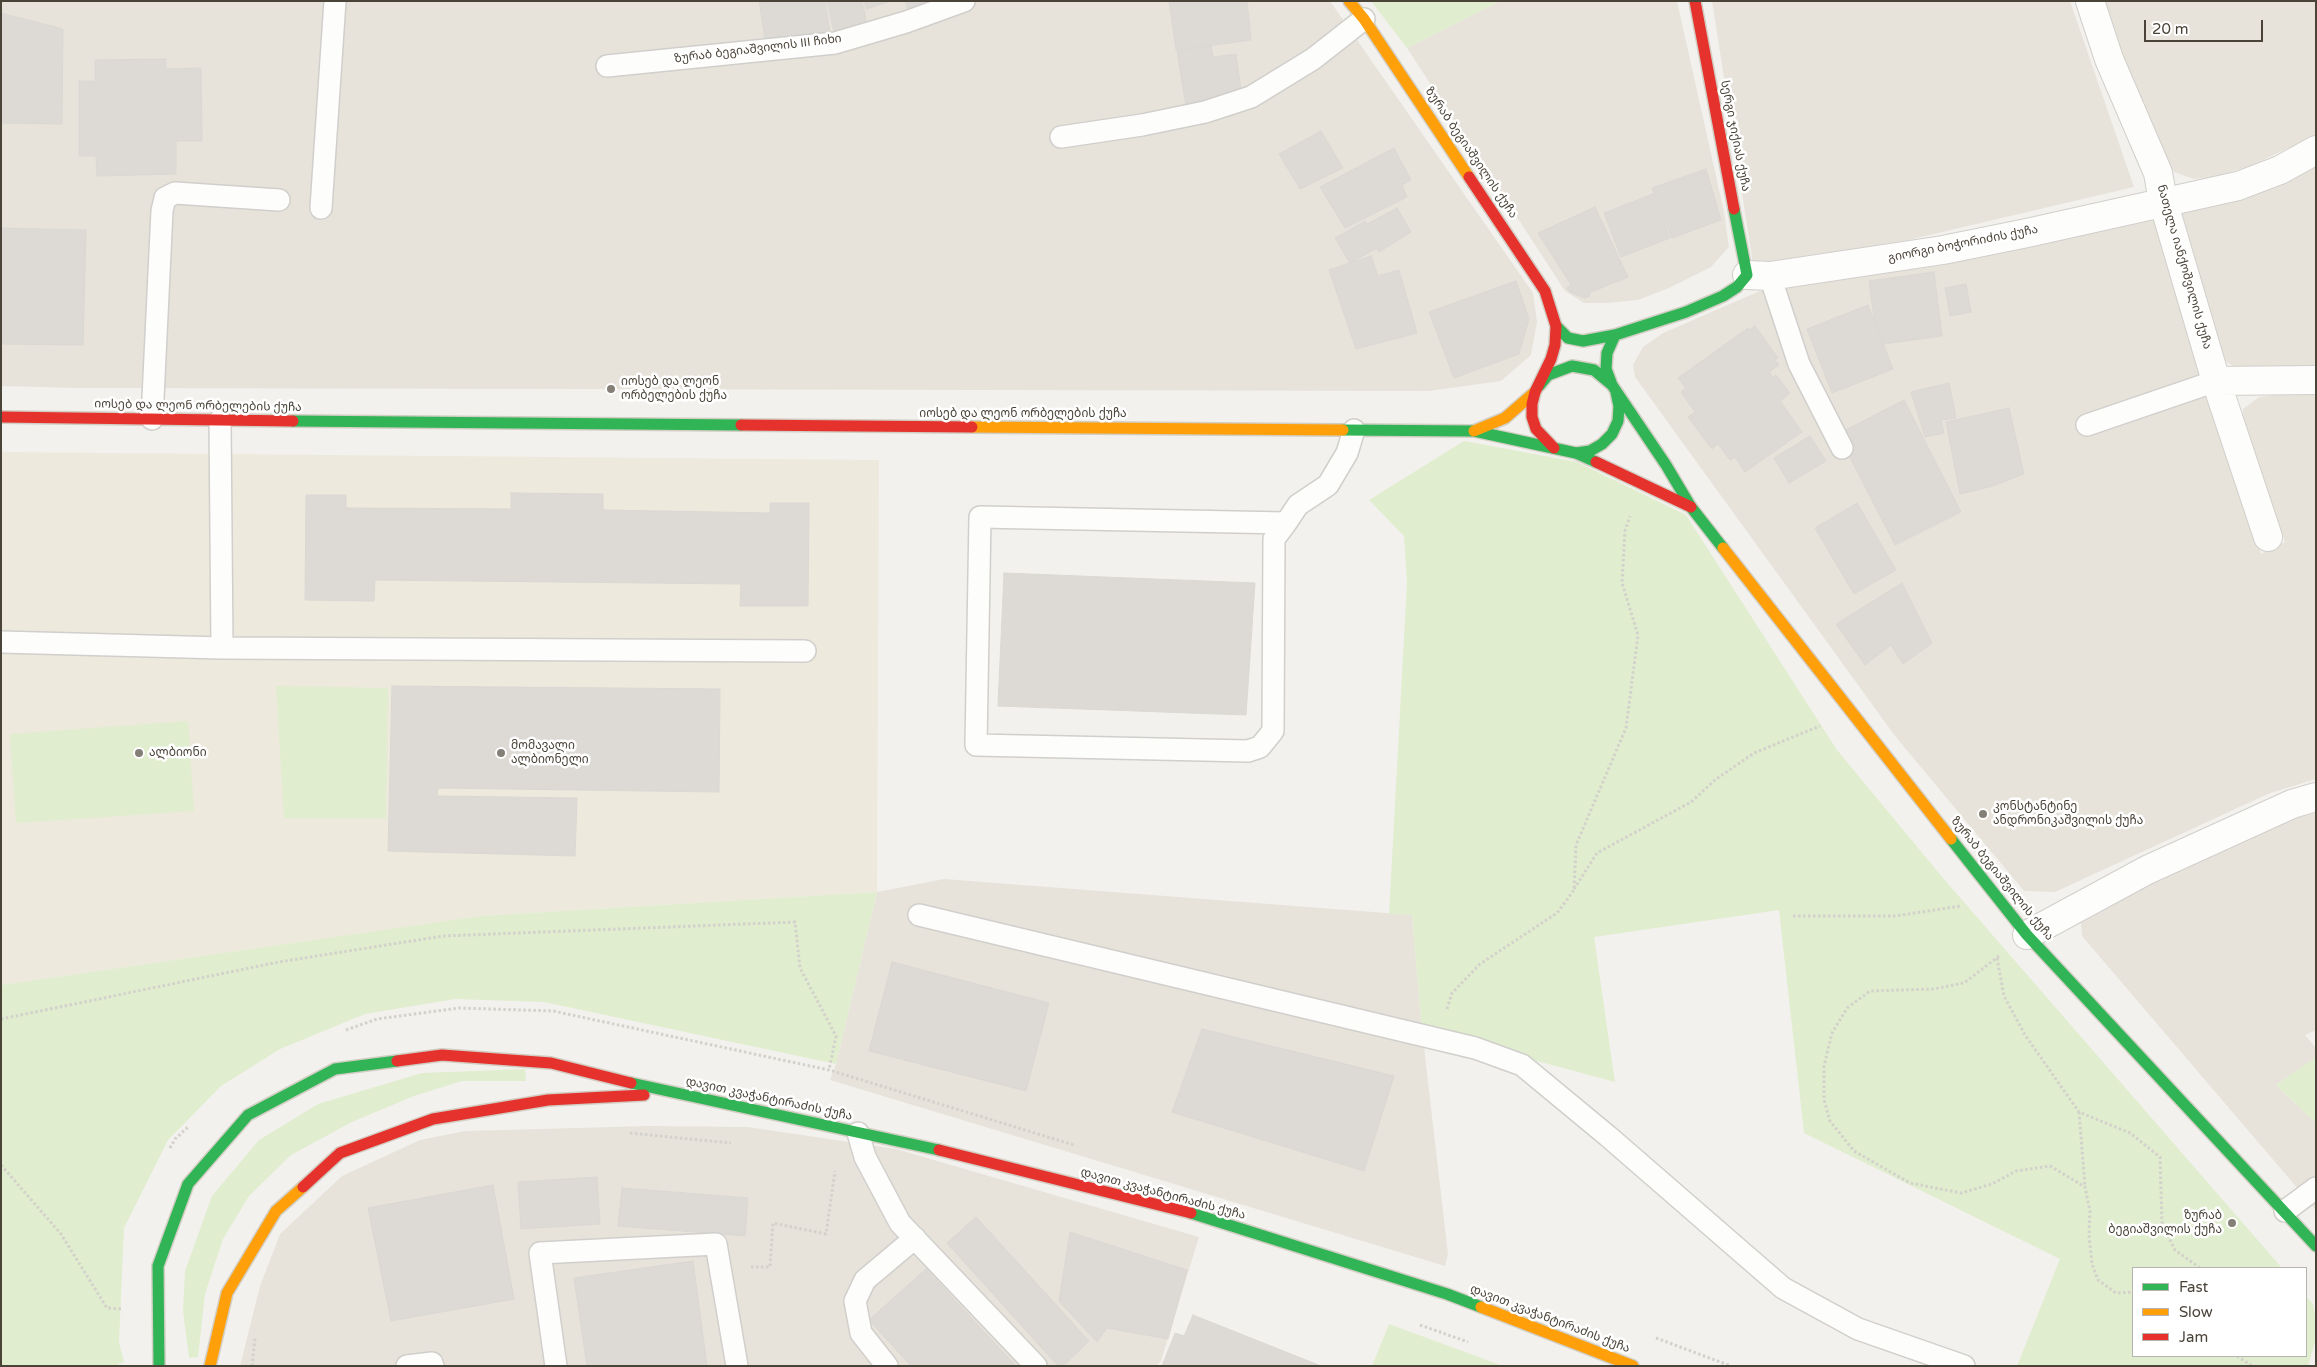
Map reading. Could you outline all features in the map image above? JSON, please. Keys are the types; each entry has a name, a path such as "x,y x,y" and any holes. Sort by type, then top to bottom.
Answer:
{"street":[{"name":"ზურაბ ბეგიაშვილის ქუჩა","path":"1349,1 1364,19 1545,291 1556,326"},
{"name":"სერგი ჯიქიას ქუჩა","path":"1695,1 1759,276"},
{"name":"ნათელა იანქოშვილის ქუჩა","path":"2090,1 2109,59 2158,173 2163,201 2216,381 2268,537"},
{"name":"გიორგი ბოჭორიძის ქუჩა","path":"1759,276 1943,250 2238,186 2280,170 2316,150"},
{"path":"1556,326 1568,338 1584,341 1615,335 1686,312 1723,296 1759,276"},
{"path":"1554,448 1536,430 1532,417 1532,404 1551,359 1555,345 1556,326"},
{"path":"1474,431 1505,418 1537,389 1548,375 1588,354 1615,335"},
{"path":"1576,453 1590,451 1602,444 1612,434 1618,420 1619,406 1606,369 1607,352 1615,335"},
{"path":"1561,369 1572,366 1594,370 1614,388"},
{"path":"2216,381 2316,380"},
{"name":"ზურაბ ბეგიაშვილის ქუჩა","path":"1614,388 1654,446 1691,508 2027,935 2316,1246"},
{"name":"იოსებ და ლეონ ორბელების ქუჩა","path":"1,417 1474,431"},
{"path":"1474,431 1576,453 1691,508"},
{"path":"2027,935 2147,870 2292,804 2316,797"},
{"name":"დავით კვაჭანტირაძის ქუჩა","path":"159,1366 158,1266 188,1184 248,1115 335,1069 442,1055 551,1064 674,1093 941,1150 1202,1216 1447,1294 1633,1366"},
{"name":"დავით კვაჭანტირაძის ქუჩა","path":"210,1366 227,1293 276,1212 340,1153 433,1119 548,1100 674,1093"}],"lane":[{"path":"321,208 335,1"},
{"name":"ზურაბ ბეგიაშვილის III ჩიხი","path":"607,66 834,43 906,22 964,1"},
{"path":"1061,137 1142,125 1205,112 1251,97 1313,59 1364,19"},
{"path":"152,419 162,211 165,198 175,193 279,200"},
{"path":"1759,276 1799,364 1842,448"},
{"path":"2087,425 2216,381"},
{"path":"220,420 222,648"},
{"path":"1286,523 980,517 976,745 1248,751 1260,747 1273,731 1274,539 1286,523 1298,505 1328,485 1347,453 1354,430"},
{"path":"1,642 222,648 805,651"},
{"path":"919,915 1475,1048 1522,1065 1783,1288 1858,1329 1964,1366"},
{"path":"858,1133 865,1157 900,1223 1036,1366"},
{"path":"2285,1211 2316,1188"},
{"path":"887,1366 860,1333 855,1301 865,1280 915,1238"},
{"path":"556,1366 540,1253 716,1244 737,1366"},
{"path":"407,1366 432,1363 433,1366"}],"path":[{"path":"1574,890 1576,845 1626,728 1638,635 1622,584 1625,531 1640,482"},
{"path":"1437,1039 1452,993 1480,964 1557,914 1597,853 1691,802 1715,780 1754,753 1852,712"},
{"path":"1793,916 1895,916 2000,901"},
{"path":"1,1019 279,962 444,936 795,922 800,968 836,1036 829,1070"},
{"path":"2027,935 1964,983 1933,989 1870,991 1847,1008 1832,1033 1824,1066 1824,1100 1830,1121 1854,1151 1910,1183 1961,1193 1992,1184 2016,1171 2050,1166 2085,1187"},
{"path":"1997,958 2004,996 2025,1035 2079,1112 2085,1187 2090,1211 2089,1235 2092,1264 2098,1280 2116,1293 2132,1292"},
{"path":"2079,1112 2130,1133 2160,1157 2162,1224 2174,1250 2199,1267"},
{"path":"628,1133 732,1144"},
{"path":"770,1267 773,1223 826,1234 837,1154 865,1157"},
{"path":"1,1165 61,1234 107,1308"},
{"path":"1420,1325 1476,1345"},
{"path":"252,1366 255,1337"},
{"path":"2238,1357 2252,1366"}],"shaded area":[{"path":"1,1 1330,1 1533,293 1537,322 1531,355 1501,381 1429,391 75,388 1,386"},
{"path":"1500,1 1677,1 1724,212 1729,247 1711,267 1669,288 1638,300 1584,303 1565,291 1407,48"},
{"path":"1712,1 2070,1 2134,187 1904,241 1753,264"},
{"path":"2103,1 2316,1 2316,136 2249,166 2215,177 2194,179 2174,172 2115,51"},
{"path":"2316,160 2316,369 2239,369 2222,360 2180,212"},
{"path":"2154,217 2261,554 2285,542 2243,425 2243,409 2259,397 2316,394 2316,779 2270,793 2055,892 2024,891 1895,736 1635,377 1633,365 1643,347 1663,333 1760,291 1943,265"},
{"name":"ალბიონი","path":"1,452 879,460 877,892 480,916 1,985"},
{"path":"2316,813 2316,1030 2305,1035 2316,1048 2316,1057 2276,1085 2316,1123 2316,1210 2082,936 2081,923 2091,912 2291,819"},
{"path":"944,879 1412,915 1422,1030 1448,1254 1445,1266 830,1080 836,1064 877,892"},
{"path":"650,1126 748,1127 896,1149 1199,1237 1161,1361 1156,1366 240,1366 260,1286 280,1234 342,1176 420,1140 465,1131"}],"green space":[{"path":"1371,1 1500,1 1407,48"},
{"path":"1464,441 1577,462 1686,515 1837,750 1943,878 2281,1267 2132,1267 2132,1357 2307,1357 2307,1297 2313,1304 2316,1319 2316,1339 2308,1366 2017,1366 2060,1259 1804,1133 1779,910 1594,937 1615,1082 1422,1030 1412,915 1389,914 1407,583 1404,536 1369,500"},
{"path":"276,686 388,688 386,818 284,818"},
{"path":"188,721 194,811 16,823 10,734"},
{"path":"877,892 836,1064 544,1002 455,999 365,1014 280,1049 221,1086 168,1140 124,1228 119,1342 124,1362 114,1366 1,1366 1,985 480,916"},
{"path":"2316,1057 2316,1123 2276,1085"},
{"path":"525,1069 526,1081 462,1081 414,1096 352,1122 291,1155 249,1196 223,1239 205,1294 198,1357 189,1358 183,1311 185,1271 212,1196 259,1140 318,1104 422,1073"},
{"path":"1389,1324 1503,1366 1372,1366"}],"building":[{"path":"759,1 825,1 832,45 767,51"},
{"path":"827,1 862,1 868,29 835,37"},
{"path":"864,1 891,1 866,9"},
{"path":"905,1 960,1 911,18"},
{"path":"1169,1 1247,1 1251,40 1176,50"},
{"path":"1,13 63,29 62,124 1,123"},
{"path":"1211,46 1213,57 1236,54 1242,97 1186,106 1177,51"},
{"path":"166,59 166,69 201,68 202,141 176,141 176,174 97,176 96,156 79,156 79,81 95,81 95,60"},
{"path":"1321,131 1343,168 1300,189 1279,154"},
{"path":"1394,148 1411,180 1402,185 1407,197 1345,228 1320,187"},
{"path":"1706,169 1721,220 1672,238 1652,188"},
{"path":"1653,194 1670,238 1621,257 1604,213"},
{"path":"1595,207 1628,277 1589,293 1590,296 1585,298 1570,292 1567,288 1571,285 1538,233"},
{"path":"1397,208 1411,232 1379,252 1377,248 1350,263 1335,238 1365,221 1367,224"},
{"path":"1,228 86,230 83,345 1,344"},
{"path":"1371,256 1378,276 1399,270 1417,333 1356,349 1329,270"},
{"path":"1934,272 1942,336 1884,344 1874,318 1869,281"},
{"path":"1516,281 1529,319 1519,354 1454,378 1429,312"},
{"path":"1966,284 1971,312 1950,316 1945,288"},
{"path":"1868,305 1893,369 1832,393 1807,329"},
{"path":"1755,326 1778,358 1775,360 1779,365 1769,372 1773,377 1776,375 1790,393 1780,401 1802,432 1745,472 1735,457 1730,460 1718,444 1712,449 1688,417 1695,412 1681,392 1686,388 1678,378 1748,328 1750,330"},
{"path":"1949,383 1956,418 1941,420 1944,433 1925,437 1911,392"},
{"path":"1904,400 1961,512 1895,545 1838,434"},
{"path":"2009,408 2024,474 1993,486 1960,494 1946,422"},
{"path":"1810,436 1826,461 1789,483 1774,458"},
{"path":"511,493 603,494 603,510 770,513 770,503 809,503 808,606 740,606 741,584 375,580 374,601 305,600 306,495 346,495 346,508 511,509"},
{"path":"1857,503 1896,570 1854,594 1815,528"},
{"path":"1004,573 1255,583 1246,715 998,706"},
{"path":"1902,583 1932,643 1903,664 1891,645 1865,665 1836,624"},
{"path":"392,686 720,689 719,792 438,788 437,796 577,798 575,856 388,851"},
{"path":"892,962 1049,1003 1026,1091 869,1051"},
{"path":"1202,1029 1394,1076 1364,1171 1172,1112"},
{"path":"597,1177 600,1224 521,1229 518,1182"},
{"path":"493,1185 514,1299 391,1321 368,1208"},
{"path":"622,1188 748,1198 745,1236 618,1226"},
{"path":"976,1217 1089,1341 1063,1366 1058,1366 947,1243"},
{"path":"1070,1232 1187,1270 1168,1339 1107,1328 1097,1342 1059,1301"},
{"path":"693,1261 707,1366 587,1366 574,1278"},
{"path":"926,1269 1016,1366 911,1366 869,1320"},
{"path":"1193,1315 1321,1366 1162,1366 1175,1333 1184,1336"}],"traffic: fast":[{"path":"1556,326 1568,338 1583,341 1615,335 1686,312 1723,296 1737,287 1747,275 1734,209"},
{"path":"1615,335 1607,353 1606,369 1612,385 1666,465 1691,507 1723,548"},
{"path":"1539,386 1548,375 1572,366 1594,370 1612,385"},
{"path":"1576,453 1590,451 1602,444 1612,434 1618,421 1619,406 1616,392"},
{"path":"293,421 741,425"},
{"path":"1343,430 1474,431 1576,453 1596,462"},
{"path":"1951,839 2027,935 2316,1246"},
{"path":"159,1366 158,1266 188,1184 248,1115 335,1069 397,1061"},
{"path":"631,1083 939,1150"},
{"path":"1191,1213 1447,1294 1481,1307"}],"traffic: slow":[{"path":"1349,1 1364,19 1469,177"},
{"path":"1474,431 1505,418 1535,392"},
{"path":"972,427 1343,430"},
{"path":"1723,548 1951,839"},
{"path":"210,1366 227,1293 276,1211 303,1187"},
{"path":"1481,1307 1633,1366"}],"traffic: jam":[{"path":"1695,1 1734,209"},
{"path":"1469,177 1545,291 1556,326 1555,345 1551,359 1535,392 1532,404 1532,417 1536,429 1554,448"},
{"path":"1,417 293,421"},
{"path":"741,425 972,427"},
{"path":"1596,462 1691,507"},
{"path":"397,1061 442,1055 551,1063 631,1083"},
{"path":"303,1187 340,1153 433,1119 548,1100 644,1095"},
{"path":"939,1150 1191,1213"}],"place":[{"name":"იოსებ და ლეონ ორბელების ქუჩა","path":"611,389"},
{"name":"ალბიონი","path":"139,753"},
{"name":"მომავალი ალბიონელი","path":"501,753"},
{"name":"კონსტანტინე ანდრონიკაშვილის ქუჩა","path":"1983,814"},
{"name":"ზურაბ ბეგიაშვილის ქუჩა","path":"2232,1223"}]}
